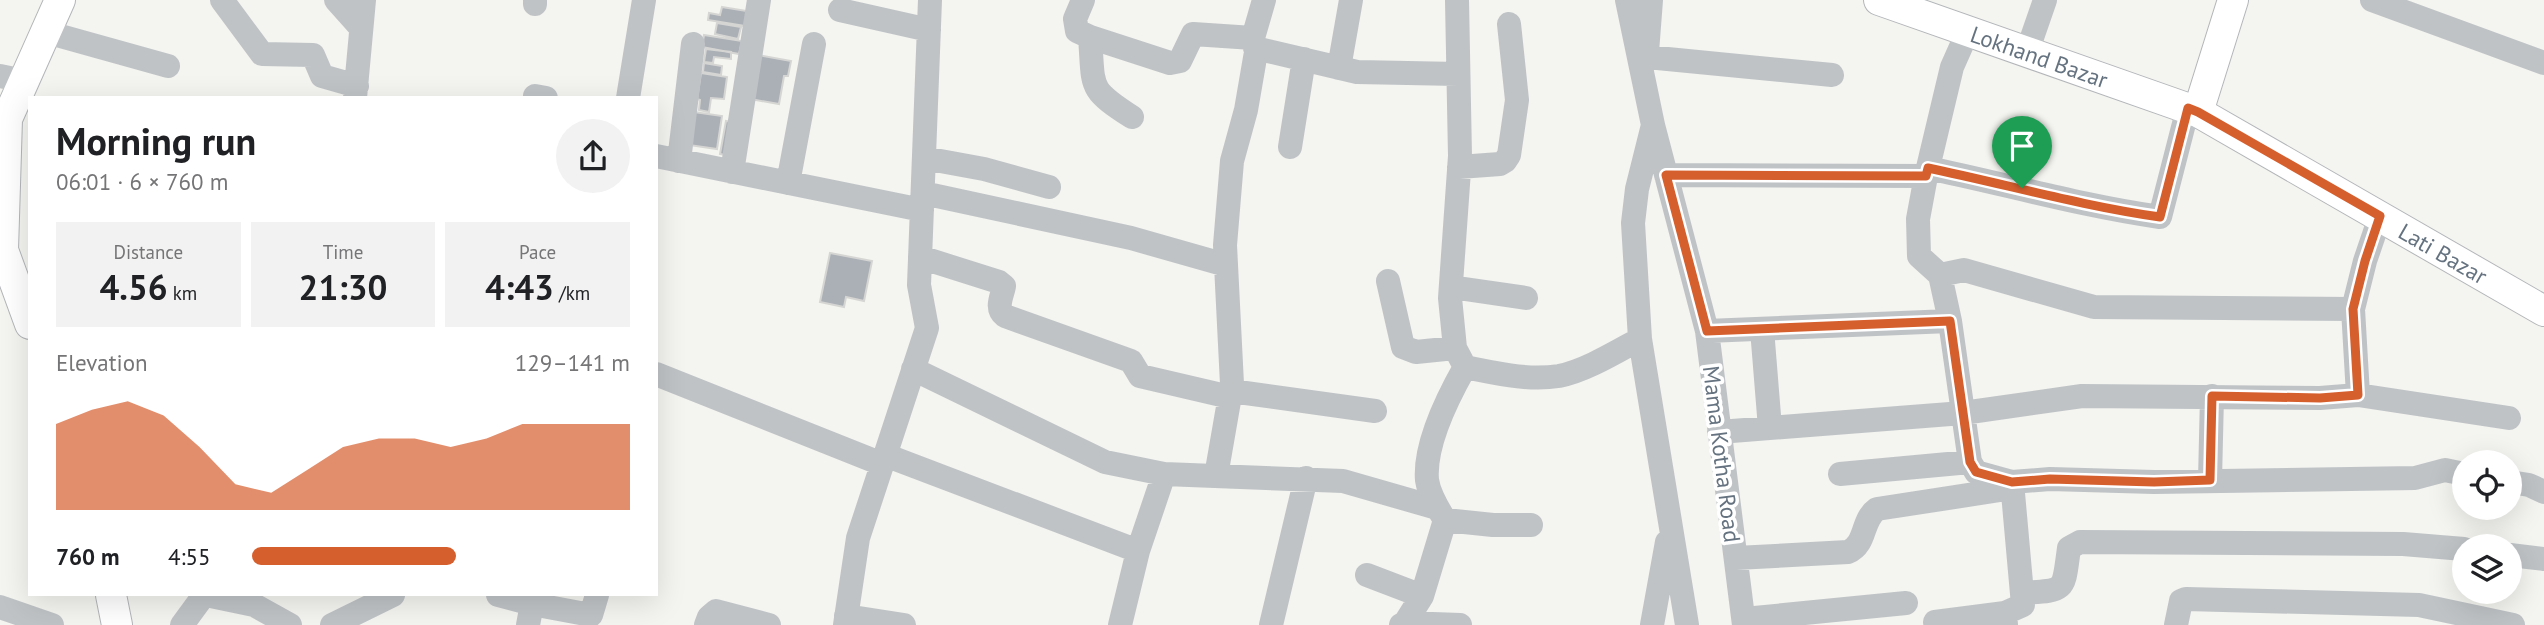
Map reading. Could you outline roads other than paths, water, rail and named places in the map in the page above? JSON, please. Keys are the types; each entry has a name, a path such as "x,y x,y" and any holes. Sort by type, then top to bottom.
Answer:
{"main road":[{"path":"28,319 3,250 7,119 60,0"},
{"name":"Lokhand Bazar","path":"1879,0 2193,110"},
{"path":"2193,110 2233,0"},
{"name":"Lati Bazar","path":"2193,110 2544,311"},
{"path":"111,596 117,625"}],"street":[{"path":"222,0 262,54 313,55 322,76 361,94 361,28 364,0"},
{"path":"336,0 361,28"},
{"path":"628,96 644,0"},
{"path":"732,172 759,0"},
{"path":"892,624 845,621 858,538 927,328 919,285 930,0"},
{"path":"1083,0 1075,25 1077,31 1171,63 1180,61 1193,34 1254,43 1304,60 1339,68 1368,72 1458,74"},
{"path":"1216,476 1230,394 1225,244 1232,161 1246,110 1254,43 1264,0"},
{"path":"1339,68 1351,0"},
{"path":"1403,624 1422,596 1441,514 1427,483 1428,458 1460,358 1451,288 1459,167 1457,0"},
{"name":"Mama Kotha Road","path":"1627,0 1646,69 1653,125 1707,331 1744,622"},
{"name":"Mama Kotha Road","path":"1646,69 1651,0"},
{"path":"2027,52 2045,0"},
{"path":"2372,0 2544,63"},
{"path":"840,10 929,30"},
{"path":"1459,167 1500,164 1505,162 1509,155 1517,100 1509,24"},
{"path":"1968,31 1952,67 1927,172 1918,219 1919,256 1940,275 1950,321 1970,462 1976,472 2012,485"},
{"path":"46,32 168,66"},
{"path":"1090,37 1095,88 1103,99 1132,117"},
{"path":"693,44 668,158 788,183 922,201 1131,238 1226,265"},
{"path":"788,183 814,44"},
{"path":"1290,147 1304,60"},
{"path":"1646,69 1832,75"},
{"path":"1666,175 1927,172 2022,188 2105,209 2160,217 2193,110"},
{"path":"1653,125 1637,189 1633,223 1640,339 1687,625"},
{"path":"924,158 984,169 1049,187"},
{"path":"2358,395 2353,309 2380,216"},
{"path":"920,257 999,282 1004,286 999,305 1000,312 1005,316 1131,361 1140,376 1230,394 1375,411"},
{"path":"1940,275 1964,270 2094,307 2353,309"},
{"path":"1388,281 1403,347 1416,352 1460,358 1516,377 1560,376 1606,358 1640,339"},
{"path":"1451,288 1526,298"},
{"path":"1707,331 1950,321"},
{"path":"1762,329 1770,428"},
{"path":"913,369 1105,462 1164,474 1343,481 1441,514 1493,525 1531,525"},
{"path":"658,375 1138,551"},
{"path":"1719,432 1963,413 2082,396 2320,398 2358,395 2509,418"},
{"path":"2210,480 2212,396"},
{"path":"1840,474 1970,462"},
{"path":"1736,558 1848,552 1861,542 1872,513 1877,509 2050,479 2154,482 2415,478 2445,470 2452,471"},
{"path":"1120,625 1138,551 1164,474"},
{"path":"1271,625 1306,478"},
{"path":"2522,484 2544,492"},
{"path":"1935,622 2006,619 2022,605 2012,485"},
{"path":"1652,625 1670,524"},
{"path":"2022,593 2054,591 2059,588 2064,582 2069,548 2080,542 2403,544 2452,548"},
{"path":"2522,556 2544,559"},
{"path":"1367,575 1422,596"},
{"path":"182,625 204,596"},
{"path":"215,596 256,600 290,625"},
{"path":"332,625 391,596"},
{"path":"500,596 530,615 591,615 597,596"},
{"path":"2176,625 2179,606 2181,601 2186,599 2419,604 2513,625"},
{"path":"1744,622 1793,620 1906,603"},
{"path":"0,607 52,625"},
{"path":"706,625 709,617 716,611 769,625"},
{"path":"1403,624 1461,625"}]}
